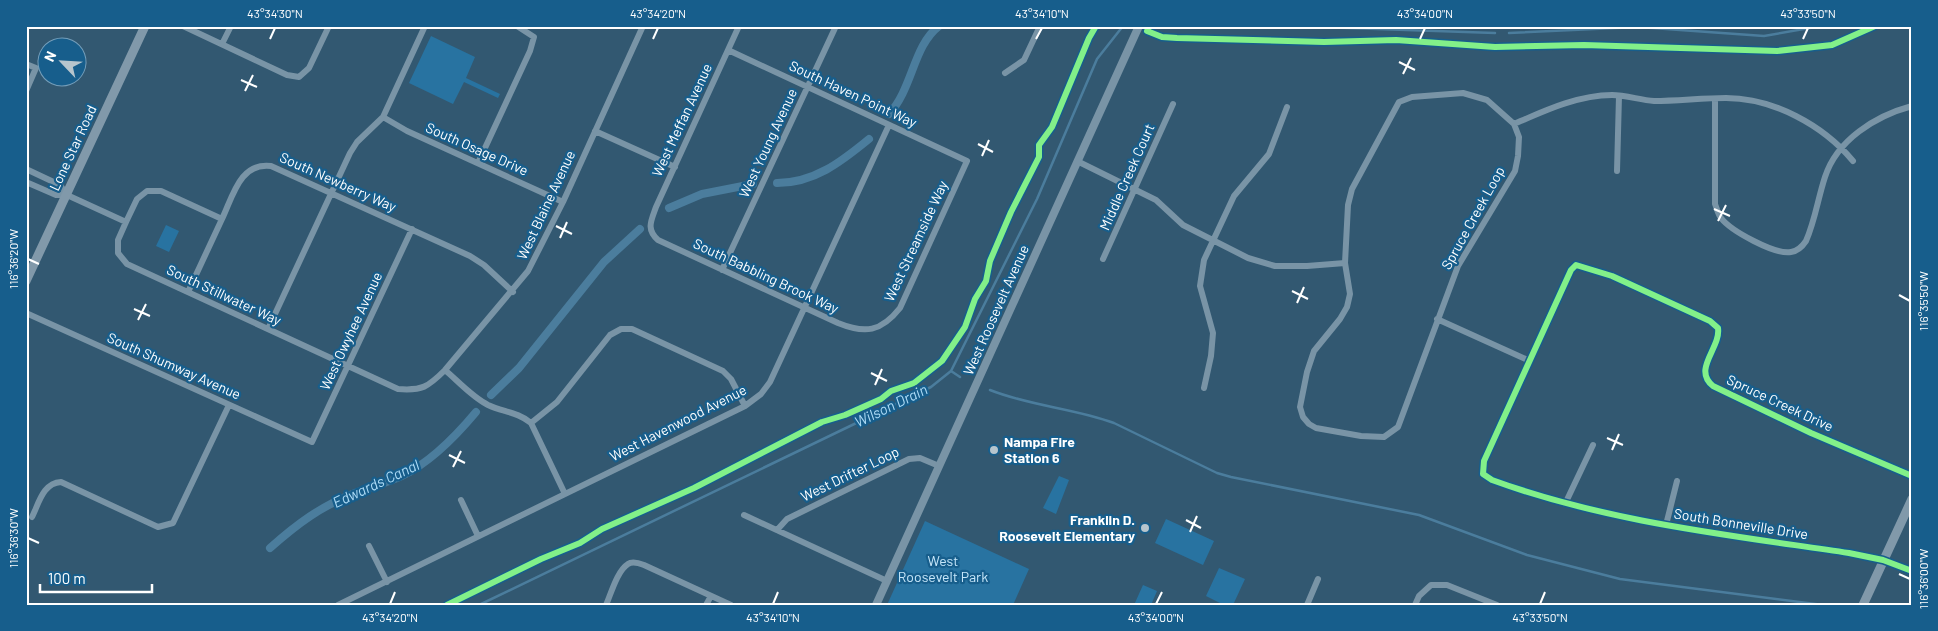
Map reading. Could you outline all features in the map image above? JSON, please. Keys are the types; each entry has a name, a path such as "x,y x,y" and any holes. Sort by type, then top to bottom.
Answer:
{"main road":[{"name":"Lone Star Road","path":"26,281 145,26"},
{"path":"1863,605 1912,499"}],"street":[{"path":"183,26 288,75 299,77 309,68 329,26"},
{"path":"222,44 231,26"},
{"path":"268,329 354,148 383,117 425,26"},
{"path":"478,163 530,51 534,37 517,26"},
{"name":"West Blaine Avenue","path":"415,390 432,383 445,370 513,292 538,254 643,26"},
{"name":"West Meffan Avenue","path":"649,225 739,26"},
{"name":"West Young Avenue","path":"722,270 836,26"},
{"path":"1005,73 1024,60 1040,26"},
{"name":"West Roosevelt Avenue","path":"876,605 1076,161 1139,26"},
{"name":"South Haven Point Way","path":"728,50 967,161"},
{"path":"26,64 36,68 26,91"},
{"name":"Spruce Creek Loop","path":"1463,94 1487,100 1514,124 1519,137 1515,171 1458,266 1403,418 1391,434 1384,437 1361,436 1316,428 1303,417 1300,406 1307,372 1314,351 1340,319 1347,307 1350,294 1345,263 1348,206 1352,190 1399,102 1412,97 1463,94"},
{"path":"1617,171 1619,96"},
{"path":"1514,124 1551,108 1592,97 1619,96 1653,101 1747,100 1775,106 1798,118 1842,148 1853,161"},
{"path":"1715,99 1715,204 1720,218 1740,233 1772,249 1789,253 1802,247 1810,232 1825,176 1842,148 1874,121 1912,106"},
{"name":"Middle Creek Court","path":"1103,259 1173,104"},
{"path":"1204,388 1211,356 1213,333 1200,286 1204,260 1211,240 1234,196 1269,154 1287,107"},
{"name":"South Osage Drive","path":"383,117 408,131 563,202"},
{"name":"West Havenwood Avenue","path":"338,605 745,406 761,394 770,382 889,125"},
{"path":"595,131 675,167"},
{"name":"West Streamside Way","path":"881,326 900,308 967,161"},
{"path":"1076,161 1156,200 1183,224 1248,258 1275,266 1345,263"},
{"name":"South Newberry Way","path":"188,292 241,179 247,171 256,166 271,166 470,256 484,265 513,292"},
{"path":"26,169 60,185 67,195"},
{"path":"26,182 56,195 67,195 126,222 137,200 147,190 161,191 222,219"},
{"name":"South Stillwater Way","path":"126,222 118,240 118,253 127,264 398,389 415,390"},
{"name":"South Babbling Brook Way","path":"649,225 651,234 658,240 855,330 875,329 881,326"},
{"name":"West Owyhee Avenue","path":"312,442 412,229"},
{"name":"Spruce Creek Drive","path":"1530,361 1571,270 1576,265 1612,276 1710,321 1718,328 1719,335 1704,371 1707,381 1713,386 1812,433 1912,476"},
{"name":"South Shumway Avenue","path":"26,313 312,442"},
{"path":"1438,319 1530,361"},
{"path":"531,423 557,402 610,336 621,330 632,329 722,371 731,378 745,406"},
{"name":"South Bonneville Drive","path":"1530,361 1484,461 1483,474 1524,491 1565,504 1634,520 1849,553 1883,560 1912,571"},
{"path":"445,370 480,400 490,406 522,416 531,423 565,494"},
{"path":"32,517 49,485 61,482 158,527 173,523 229,404"},
{"path":"1565,504 1593,446"},
{"name":"West Drifter Loop","path":"777,530 787,519 909,459 925,459 939,466"},
{"path":"1666,525 1677,480"},
{"path":"461,500 478,536"},
{"path":"744,515 887,581"},
{"path":"369,546 388,582"},
{"path":"606,605 621,573 627,564 633,562 644,564 731,605"},
{"path":"1307,605 1318,579"},
{"path":"1415,605 1419,596 1431,586 1447,585 1497,605"},
{"path":"706,605 710,596"}],"green space":[{"path":"431,36 475,57 466,78 500,94 498,98 464,82 453,104 409,83"},
{"path":"166,225 179,231 169,252 156,246"},
{"path":"1059,476 1069,480 1056,514 1043,508"},
{"path":"1166,519 1214,541 1203,565 1155,543"},
{"name":"West Roosevelt Park","path":"925,521 1029,569 1013,605 887,605"},
{"path":"1219,568 1245,579 1233,605 1224,605 1206,596"},
{"path":"1143,585 1157,591 1151,605 1134,605"}],"waterway":[{"name":"Edwards Canal","path":"889,114 897,104 930,34 939,26"},
{"name":"Wilson Drain","path":"479,605 931,387 951,371 1037,199 1097,59 1123,26"},
{"name":"Wilson Drain","path":"1288,26 1495,33"},
{"name":"Wilson Drain","path":"1509,33 1638,27 1764,36 1821,26"},
{"name":"Edwards Canal","path":"777,183 803,179 826,170 848,156 869,139"},
{"name":"Edwards Canal","path":"669,208 702,194 753,184"},
{"name":"Edwards Canal","path":"491,395 519,368 604,262 640,229"},
{"path":"951,371 960,377"},
{"path":"990,390 1020,400 1114,423 1217,473 1419,515 1527,555 1620,579 1823,605"},
{"name":"Edwards Canal","path":"270,548 300,523 320,510 343,498 413,470 433,456 476,412"}],"cycle path":[{"path":"447,605 541,559 580,543 602,529 694,488 822,422 845,415 881,399 891,391 914,383 942,361 965,327 975,299 986,281 990,261 1011,212 1039,157 1039,145 1052,127 1089,38 1096,26"},
{"path":"1149,26 1147,31 1162,37 1177,38 1324,42 1396,40 1495,47 1584,45 1777,51 1832,45 1875,26"},
{"path":"1912,476 1811,433 1713,386 1705,373 1706,365 1716,343 1718,328 1710,321 1612,276 1576,265 1571,270 1484,461 1483,474 1492,480 1579,507 1669,526 1849,553 1883,560 1912,571"}],"place":[{"name":"Nampa Fire Station 6","path":"994,450"},
{"name":"Franklin D. Roosevelt Elementary","path":"1145,528"}]}
